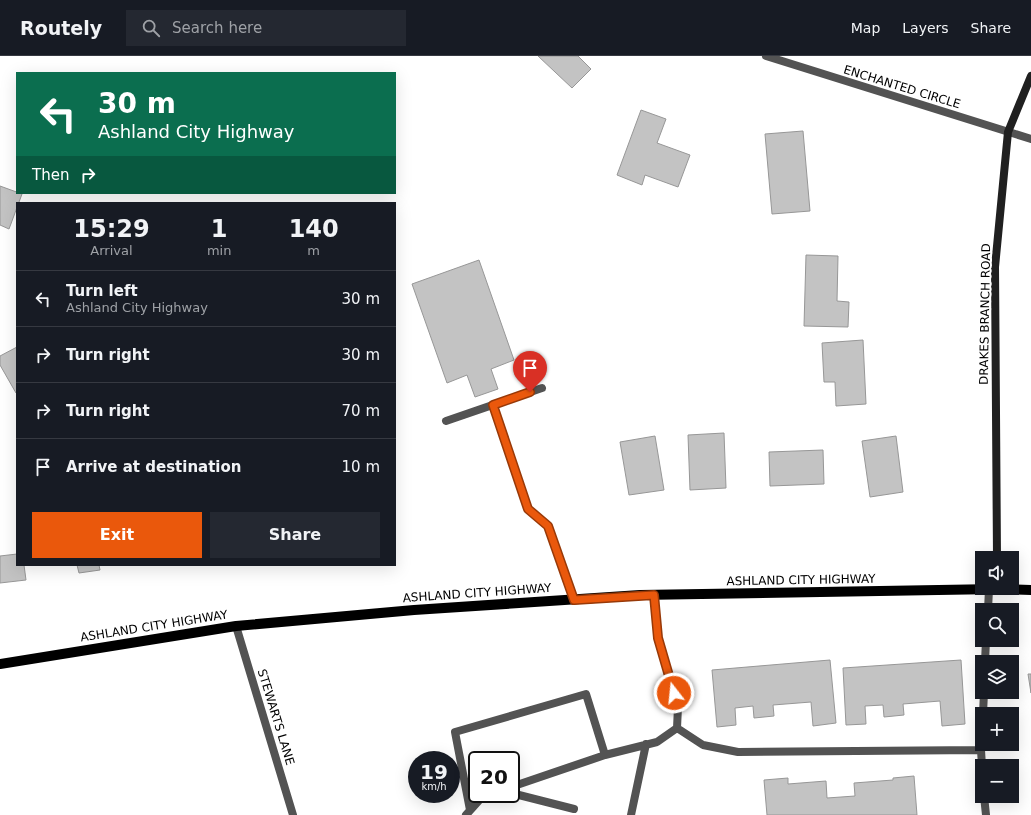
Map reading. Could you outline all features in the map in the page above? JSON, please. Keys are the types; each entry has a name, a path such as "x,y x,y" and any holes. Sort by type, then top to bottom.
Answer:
{"main road":[{"name":"ASHLAND CITY HIGHWAY","path":"0,664 236,626 414,610 654,595 975,589"},
{"name":"ASHLAND CITY HIGHWAY","path":"1019,590 1031,590"}],"street":[{"name":"ENCHANTED CIRCLE","path":"766,56 1031,138"},
{"name":"DRAKES BRANCH ROAD","path":"997,551 995,267 1008,132 1031,76"},
{"path":"446,421 542,388"},
{"path":"493,405 528,509 548,526 574,600"},
{"path":"654,595 658,638 678,707 677,728"},
{"name":"STEWARTS LANE","path":"236,626 293,815"},
{"path":"468,812 455,732 586,694 605,755"},
{"path":"520,784 605,755 658,742 677,728"},
{"path":"677,728 703,745 738,752 975,750"},
{"path":"631,815 646,744"},
{"path":"520,795 574,809"},
{"path":"468,812 476,803"},
{"path":"985,803 986,815"}],"building":[{"path":"538,56 578,56 591,69 572,88"},
{"path":"641,110 666,119 657,143 690,155 678,187 645,175 642,185 617,175"},
{"path":"803,131 810,211 772,214 765,134"},
{"path":"0,186 16,192 16,194 22,194 19,202 16,202 16,210 9,229 0,225"},
{"path":"806,255 838,256 837,301 849,302 848,327 804,326"},
{"path":"479,260 514,360 491,369 498,389 475,397 467,375 447,383 412,284"},
{"path":"863,340 866,404 836,406 835,382 824,382 822,343"},
{"path":"16,348 16,393 0,365 0,356"},
{"path":"724,433 726,488 690,490 688,435"},
{"path":"655,436 664,490 629,495 620,442"},
{"path":"896,436 903,492 870,497 862,441"},
{"path":"823,450 824,484 770,486 769,452"},
{"path":"16,554 16,566 24,566 26,580 0,583 0,556"},
{"path":"77,566 99,566 100,570 79,573"},
{"path":"830,660 836,723 813,726 811,702 773,705 774,716 754,718 753,706 735,708 736,725 717,727 712,670"},
{"path":"961,660 965,724 942,726 940,701 903,704 904,715 884,717 883,705 865,706 866,724 846,725 843,668"},
{"path":"1028,674 1031,674 1031,693"},
{"path":"914,776 917,815 767,815 764,780 788,778 788,784 826,781 827,798 855,796 854,783 893,780 893,778"}],"route":[{"path":"530,392 493,405 528,509 548,526 574,600 654,595 658,638 674,693"}]}
